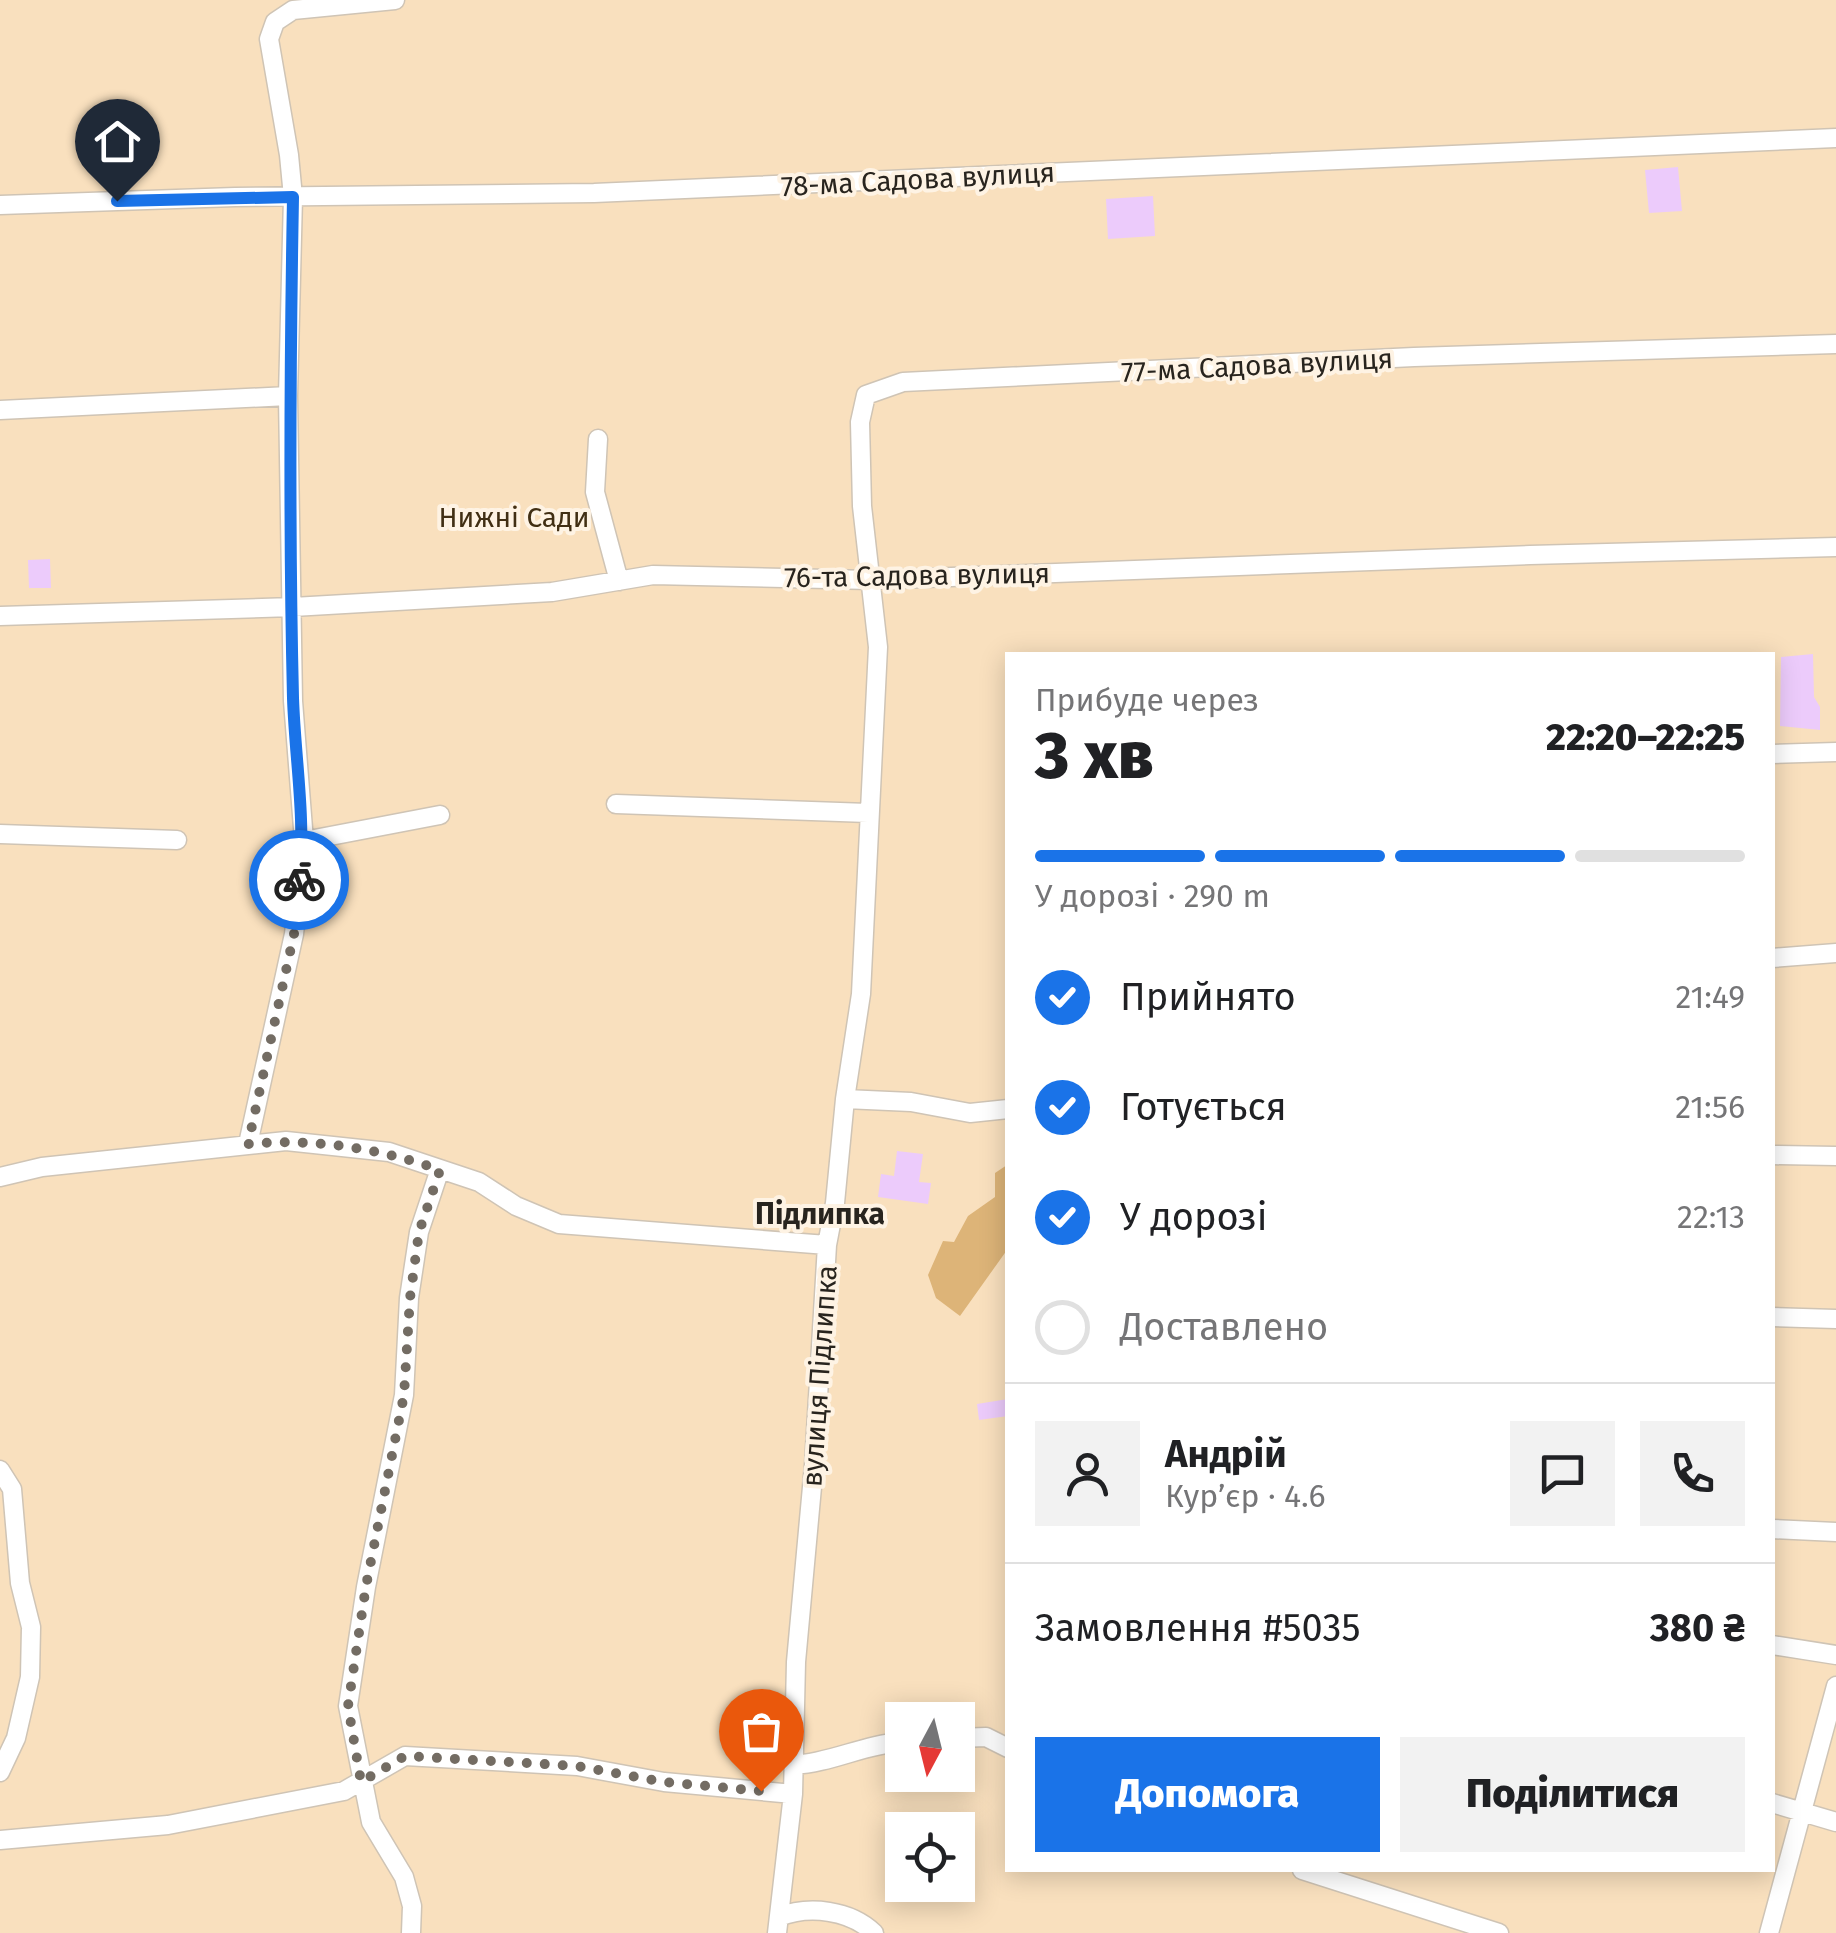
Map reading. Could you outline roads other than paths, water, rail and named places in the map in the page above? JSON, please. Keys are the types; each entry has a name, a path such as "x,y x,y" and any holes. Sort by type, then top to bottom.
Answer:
{"street":[{"path":"248,1144 294,934 304,841 293,701 288,396 293,197 268,39 275,22 292,10 396,0"},
{"name":"78-ма Садова вулиця","path":"0,205 594,193 1836,138"},
{"name":"77-ма Садова вулиця","path":"871,580 862,506 860,422 866,395 903,382 1395,358 1836,344"},
{"path":"0,410 288,396"},
{"path":"598,439 594,492 619,581"},
{"name":"76-та Садова вулиця","path":"0,616 552,592 653,575 871,580 1836,547"},
{"name":"вулиця Підлипка","path":"778,1925 793,1794 796,1662 814,1464 826,1245 862,994 878,647 871,580"},
{"path":"1775,754 1836,752"},
{"path":"616,804 868,813"},
{"path":"304,841 440,814"},
{"path":"0,834 177,840"},
{"path":"1775,958 1836,953"},
{"path":"844,1099 911,1102 970,1113 1005,1109"},
{"path":"0,1176 42,1167 286,1141 389,1152 479,1182 516,1206 559,1224 826,1245"},
{"path":"1775,1156 1836,1156"},
{"path":"411,1933 412,1906 404,1877 371,1822 348,1706 366,1586 404,1395 419,1232 440,1170"},
{"path":"1775,1317 1836,1319"},
{"path":"0,1470 12,1489 20,1583 30,1627 30,1677 20,1722 0,1772"},
{"path":"1775,1529 1836,1532"},
{"path":"1775,1645 1836,1655"},
{"path":"1768,1933 1836,1686"},
{"path":"975,1737 986,1736 1005,1746"},
{"path":"794,1765 885,1743"},
{"path":"0,1840 168,1825 344,1791 405,1756 577,1766 664,1782 793,1794"},
{"path":"1775,1804 1836,1822"},
{"path":"1308,1872 1499,1933"},
{"path":"778,1925 792,1912 828,1912 862,1921 874,1933"}],"district":[{"name":"Підлипка","path":"820,1214"}],"park label":[{"name":"Нижні Сади","path":"514,517"}]}
